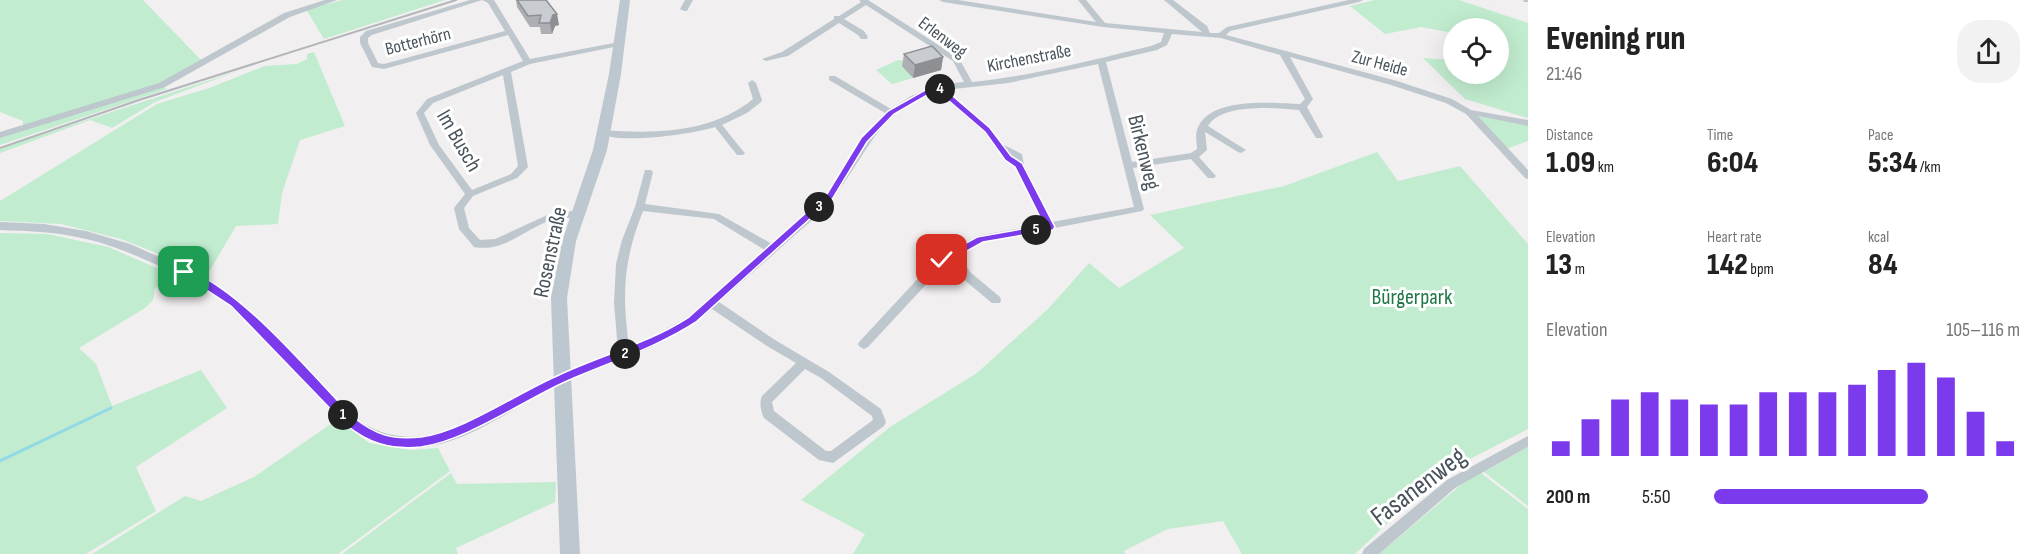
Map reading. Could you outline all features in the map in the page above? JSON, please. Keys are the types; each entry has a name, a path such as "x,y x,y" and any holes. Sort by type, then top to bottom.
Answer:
{"main road":[{"name":"Rosenstraße","path":"570,554 559,298 569,241 604,133 625,0"}],"street":[{"path":"0,135 162,85 287,15 333,0"},
{"name":"Botterhörn","path":"478,0 369,33 364,37 364,44 375,65 384,67 510,32"},
{"path":"486,0 491,1 528,62"},
{"path":"684,9 688,0"},
{"name":"Zur Heide","path":"943,0 1103,25 1221,36 1394,83 1449,101 1469,112 1528,123"},
{"path":"1082,0 1103,25"},
{"path":"1168,0 1204,28 1207,34"},
{"path":"1221,36 1227,29 1356,0"},
{"path":"766,59 785,54 865,1"},
{"name":"Erlenweg","path":"865,1 956,60 969,84"},
{"path":"837,18 861,33 864,38"},
{"name":"Kirchenstraße","path":"0,226 44,228 86,235 126,248 205,282 234,303 349,421 369,436 394,443 423,442 452,433 562,378 624,355 670,334 712,303 830,196 864,140 891,113 937,87 1050,72 1154,48 1164,43 1169,31"},
{"name":"Im Busch","path":"578,214 554,214 496,243 482,246 464,229 459,208 470,194 449,168 424,125 420,113 430,101 528,62 619,44"},
{"path":"1129,166 1193,156 1202,150 1203,127 1208,118 1229,109 1251,106 1302,107 1309,99 1284,54"},
{"name":"Birkenweg","path":"864,344 942,260 981,239 1139,209 1101,60"},
{"path":"470,194 514,176 523,167 507,72"},
{"path":"832,78 891,113"},
{"path":"604,133 668,134 717,123 749,110 758,100 752,83"},
{"path":"937,87 987,130 1000,146 1019,156 1019,165 1050,227"},
{"path":"1302,107 1319,136"},
{"path":"1469,112 1528,176"},
{"path":"717,123 740,153"},
{"path":"1203,127 1241,150"},
{"path":"1193,156 1211,176"},
{"path":"624,355 619,301 624,252 640,207 648,172"},
{"path":"640,207 716,216 772,249"},
{"path":"954,253 966,275 996,300"},
{"path":"712,303 771,343 805,362 877,413 880,422 833,457 823,456 768,414 765,407 766,400 805,362"},
{"name":"Fasanenweg","path":"1369,554 1451,484 1528,441"}],"green space":[{"path":"0,0 143,0 201,60 163,83 23,127 23,121 0,112"},
{"path":"343,0 445,0 324,39 306,9"},
{"path":"1375,0 1459,0 1528,23 1528,118 1465,99 1450,84 1509,84 1509,18 1443,18 1443,31 1421,27 1385,34 1350,6"},
{"path":"314,52 345,126 300,140 282,193 278,224 236,226 206,277 204,272 121,239 61,224 0,221 0,201 157,104 209,88 265,66 297,64 307,59 307,54"},
{"path":"1423,58 1443,59 1443,78"},
{"path":"898,60 905,61 913,78 892,84 876,70"},
{"path":"238,71 155,102 112,128 90,120 0,153 0,149 28,139"},
{"path":"163,86 167,89 0,145 0,137"},
{"path":"1477,116 1528,125 1528,141 1506,149"},
{"name":"Bürgerpark","path":"1377,152 1398,181 1460,166 1528,244 1528,429 1437,476 1355,554 1242,554 1223,521 1168,529 1124,551 1125,554 853,554 865,534 801,500 890,427 977,373 1048,309 1089,263 1119,288 1184,248 1150,215 1284,186"},
{"path":"0,233 48,234 108,247 175,276 155,288 153,300 145,308 79,348 96,364 112,406 201,370 227,408 136,467 156,511 86,554 0,554 0,461 113,408 0,460"},
{"path":"338,419 369,443 411,450 438,448 450,471 338,554 92,554 185,496 201,501 254,477"},
{"path":"1528,447 1528,506 1484,472"},
{"path":"451,473 457,484 556,482 555,502 456,548 458,554 342,554"},
{"path":"1481,473 1528,509 1528,554 1379,554 1463,483"}],"building":[{"path":"517,0 546,0 557,14 553,15 550,23 539,23 541,15 528,16"},
{"path":"932,46 943,57 915,65 904,54"}],"waterway":[{"path":"0,461 111,408"}],"railway":[{"path":"0,148 139,100 456,0"}],"route":[{"path":"184,272 205,282 234,303 349,421 369,436 394,443 423,442 452,433 562,378 624,355 670,334 692,320 820,207 830,196 864,140 891,113 924,92 937,87 987,130 1008,158 1019,165 1050,227 981,239 942,260"}]}
